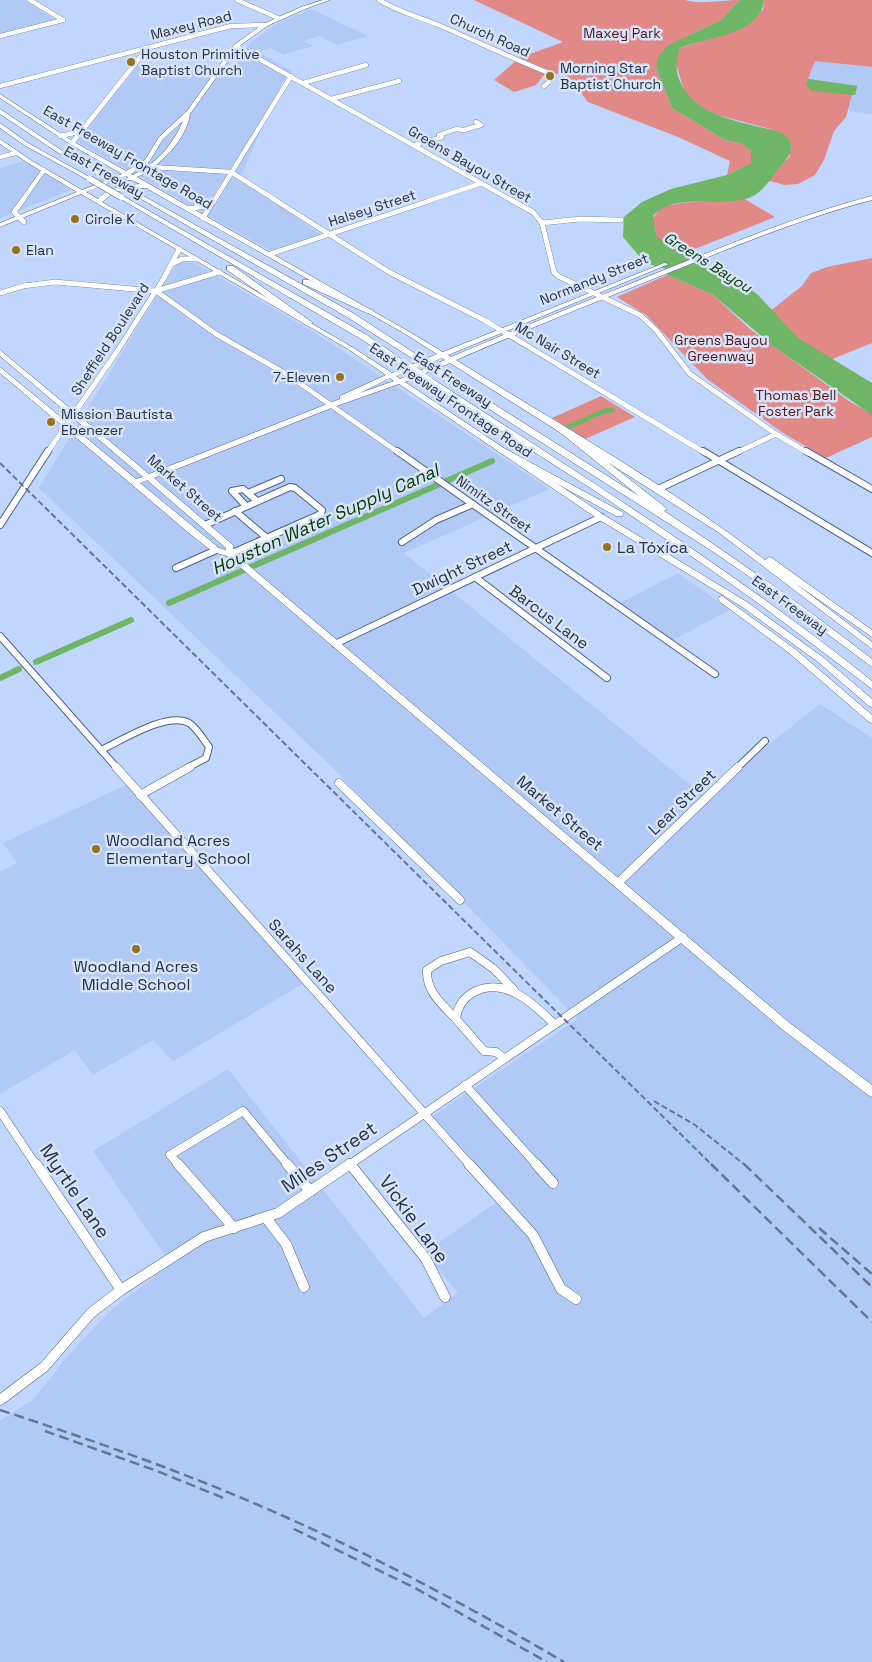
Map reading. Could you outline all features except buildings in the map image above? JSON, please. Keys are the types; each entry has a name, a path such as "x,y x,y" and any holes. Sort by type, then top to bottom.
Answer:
{"highway":[{"path":"0,102 57,150"},
{"name":"East Freeway","path":"0,111 57,150 350,315 418,358 786,598 872,664"},
{"name":"East Freeway","path":"0,125 26,144 90,179 364,338 403,363 723,573 806,632 872,686"},
{"path":"175,216 321,290 370,311"},
{"path":"178,230 308,323"},
{"path":"561,430 704,543"},
{"path":"500,449 587,495 661,540 723,573"}],"main road":[{"name":"Maxey Road","path":"264,25 328,0"},
{"path":"0,230 80,192 126,174 144,163 156,146 189,112 236,46 264,25"},
{"name":"East Freeway Frontage Road","path":"0,96 60,136 106,163 270,254 431,347 658,489 721,530 872,646"},
{"path":"0,225 21,220 144,172 156,164 172,148 189,112"},
{"path":"172,128 183,128"},
{"name":"East Freeway Frontage Road","path":"0,141 53,176 308,323 382,370 653,551 750,609 821,660 872,704"},
{"path":"156,146 172,148"},
{"path":"106,163 156,164"},
{"path":"67,184 83,184 110,174 114,171 113,166"},
{"path":"99,202 103,196 130,186 146,185 144,172"},
{"name":"Normandy Street","path":"331,405 356,390 646,271 795,214 872,193"},
{"name":"Normandy Street","path":"136,482 331,405 399,382 508,335 714,252 803,218 872,198"},
{"path":"382,370 396,368 426,356 431,347"},
{"name":"Market Street","path":"0,352 205,525 230,548 230,554"},
{"path":"412,390 411,386 416,381 444,369 460,366"},
{"name":"Market Street","path":"0,369 216,550 230,554 240,562 788,1027 872,1092"},
{"path":"721,530 786,570 872,634"},
{"path":"653,551 761,627 872,720"}],"street":[{"path":"0,36 63,20 30,0"},
{"path":"237,0 278,18"},
{"name":"Church Road","path":"379,0 396,10 435,24 490,50 549,72 549,82 544,86"},
{"name":"Maxey Road","path":"0,86 235,25 264,25"},
{"path":"189,37 195,40"},
{"name":"Greens Bayou Street","path":"236,46 532,212 542,223 554,272 564,280 603,296 640,315 656,330 690,374 776,434 872,489"},
{"path":"72,143 142,55 142,49"},
{"path":"303,83 366,65"},
{"path":"203,218 291,76"},
{"path":"331,98 399,81"},
{"path":"415,145 442,137 439,135 456,129 464,130 481,124 476,122"},
{"path":"60,136 79,132"},
{"path":"0,158 16,153"},
{"path":"156,164 165,167 231,172"},
{"path":"21,220 14,212 44,170"},
{"name":"Mc Nair Street","path":"231,172 389,272 470,312 872,553"},
{"path":"40,178 53,176"},
{"name":"Halsey Street","path":"270,254 482,183"},
{"path":"188,209 210,206"},
{"path":"542,223 596,219 605,216"},
{"path":"596,219 606,222 621,220"},
{"name":"Sheffield Boulevard","path":"1,521 37,466 109,367 156,291 179,249"},
{"path":"172,264 182,259 196,259"},
{"path":"0,294 23,286 55,282 156,291 219,272"},
{"name":"Nimitz Street","path":"156,291 216,334 288,375 714,674"},
{"path":"658,489 776,434"},
{"path":"248,493 281,479"},
{"path":"205,525 293,487 323,512 230,554"},
{"path":"246,506 231,492 241,488 257,501"},
{"path":"402,542 436,520 472,504"},
{"path":"235,511 267,538"},
{"name":"Dwight Street","path":"335,644 601,517"},
{"path":"176,568 216,550"},
{"name":"Barcus Lane","path":"475,577 607,678"},
{"name":"Sarahs Lane","path":"0,636 533,1235 561,1289 576,1299"},
{"path":"101,750 164,721 179,720 188,723 209,747 206,758 140,795"},
{"name":"Lear Street","path":"618,883 765,741"},
{"path":"339,783 460,900"},
{"name":"Miles Street","path":"0,1400 44,1367 91,1313 120,1290 204,1237 266,1218 310,1191 682,937"},
{"path":"504,1058 496,1052 484,1051 429,990 426,979 427,970 441,961 470,952 494,969 514,990 554,1024"},
{"path":"456,1019 457,1010 464,1000 477,990 492,986 514,990"},
{"path":"465,1085 553,1183"},
{"name":"Myrtle Lane","path":"0,1111 120,1290"},
{"path":"234,1228 170,1155 243,1111 310,1191"},
{"name":"Vickie Lane","path":"350,1163 426,1259 445,1297"},
{"path":"266,1218 286,1244 304,1286"}],"shaded area":[{"path":"0,0 24,0 57,21 0,35"},
{"path":"740,0 764,0 761,12 743,28 680,48 677,58 678,77 689,96 706,109 726,118 775,131 788,138 791,144 789,154 765,186 751,197 726,202 686,202 663,208 653,216 656,236 680,253 708,265 748,287 759,296 798,338 872,383 872,415 773,346 712,294 667,275 667,269 645,263 623,237 624,217 642,202 671,189 727,175 751,163 751,151 743,144 725,140 672,108 656,68 659,55 668,45 721,20"},
{"path":"311,9 368,36 337,45 320,36 303,41 313,46 283,55 271,48 258,52 292,71 282,83 240,178 320,234 273,252 71,138 138,65 230,73 251,42 278,23"},
{"path":"815,61 872,67 872,114 849,111 852,95 808,79"},
{"path":"808,79 857,86 855,95 812,91 806,85"},
{"path":"21,162 29,164 71,190 0,218 0,168"},
{"path":"191,261 317,334 549,489 404,553 704,796 820,704 872,738 872,1662 0,1662 0,1421 33,1400 66,1358 112,1309 171,1264 93,1151 228,1069 424,1318 458,1293 425,1252 497,1202 425,1121 578,1019 330,765 39,488 177,263"},
{"path":"678,573 730,610 673,640 620,603"},
{"name":"Woodland Acres Middle School","path":"128,784 304,983 173,1061 153,1040 93,1075 75,1050 0,1094 0,872 17,863 3,843"}],"green space":[{"name":"Maxey Park","path":"474,0 685,0 704,2 740,0 721,20 668,45 656,68 672,108 725,140 743,144 751,151 751,163 727,175 730,161 678,137 588,102 565,73 543,76 536,85 514,92 494,80 519,58 563,42"},
{"path":"764,0 872,0 872,67 815,61 808,79 857,86 855,95 852,95 846,117 834,131 824,160 815,175 798,184 784,185 767,180 790,156 771,129 713,114 698,106 696,102 686,96 675,61 680,48 710,38 763,10"},
{"path":"743,198 775,217 682,254 661,244 646,227 661,207 681,203"},
{"path":"872,258 872,343 830,360 801,342 769,312 802,286 811,273 827,267"},
{"path":"667,275 712,294 750,329 849,401 872,414 872,437 826,458 783,433 707,379 646,315 617,297"},
{"path":"601,396 635,417 585,439 552,418"}],"waterway":[{"name":"Houston Water Supply Canal","path":"566,428 604,411 612,410"},
{"name":"Houston Water Supply Canal","path":"169,603 492,461"},
{"name":"Houston Water Supply Canal","path":"36,662 131,620"},
{"name":"Houston Water Supply Canal","path":"0,678 19,669"}],"railway":[{"path":"0,463 712,1165"},
{"path":"654,1101 695,1125 745,1165"},
{"path":"711,1164 872,1322"},
{"path":"744,1164 872,1287"},
{"path":"819,1228 872,1274"},
{"path":"0,1410 146,1460 290,1519 429,1587 564,1662"},
{"path":"45,1431 157,1471 226,1499"},
{"path":"294,1529 415,1588 547,1662"}],"place":[{"name":"Houston Primitive Baptist Church","path":"131,62"},
{"name":"Morning Star Baptist Church","path":"550,76"},
{"name":"Circle K","path":"75,219"},
{"name":"Elan","path":"16,250"},
{"name":"7-Eleven","path":"340,377"},
{"name":"Mission Bautista Ebenezer","path":"51,422"},
{"name":"La Tóxíca","path":"607,547"},
{"name":"Woodland Acres Elementary School","path":"96,849"},
{"name":"Woodland Acres Middle School","path":"136,949"}],"water label":[{"name":"Greens Bayou","path":"708,262"}],"park label":[{"name":"Greens Bayou Greenway","path":"721,348"},
{"name":"Thomas Bell Foster Park","path":"796,404"}]}
